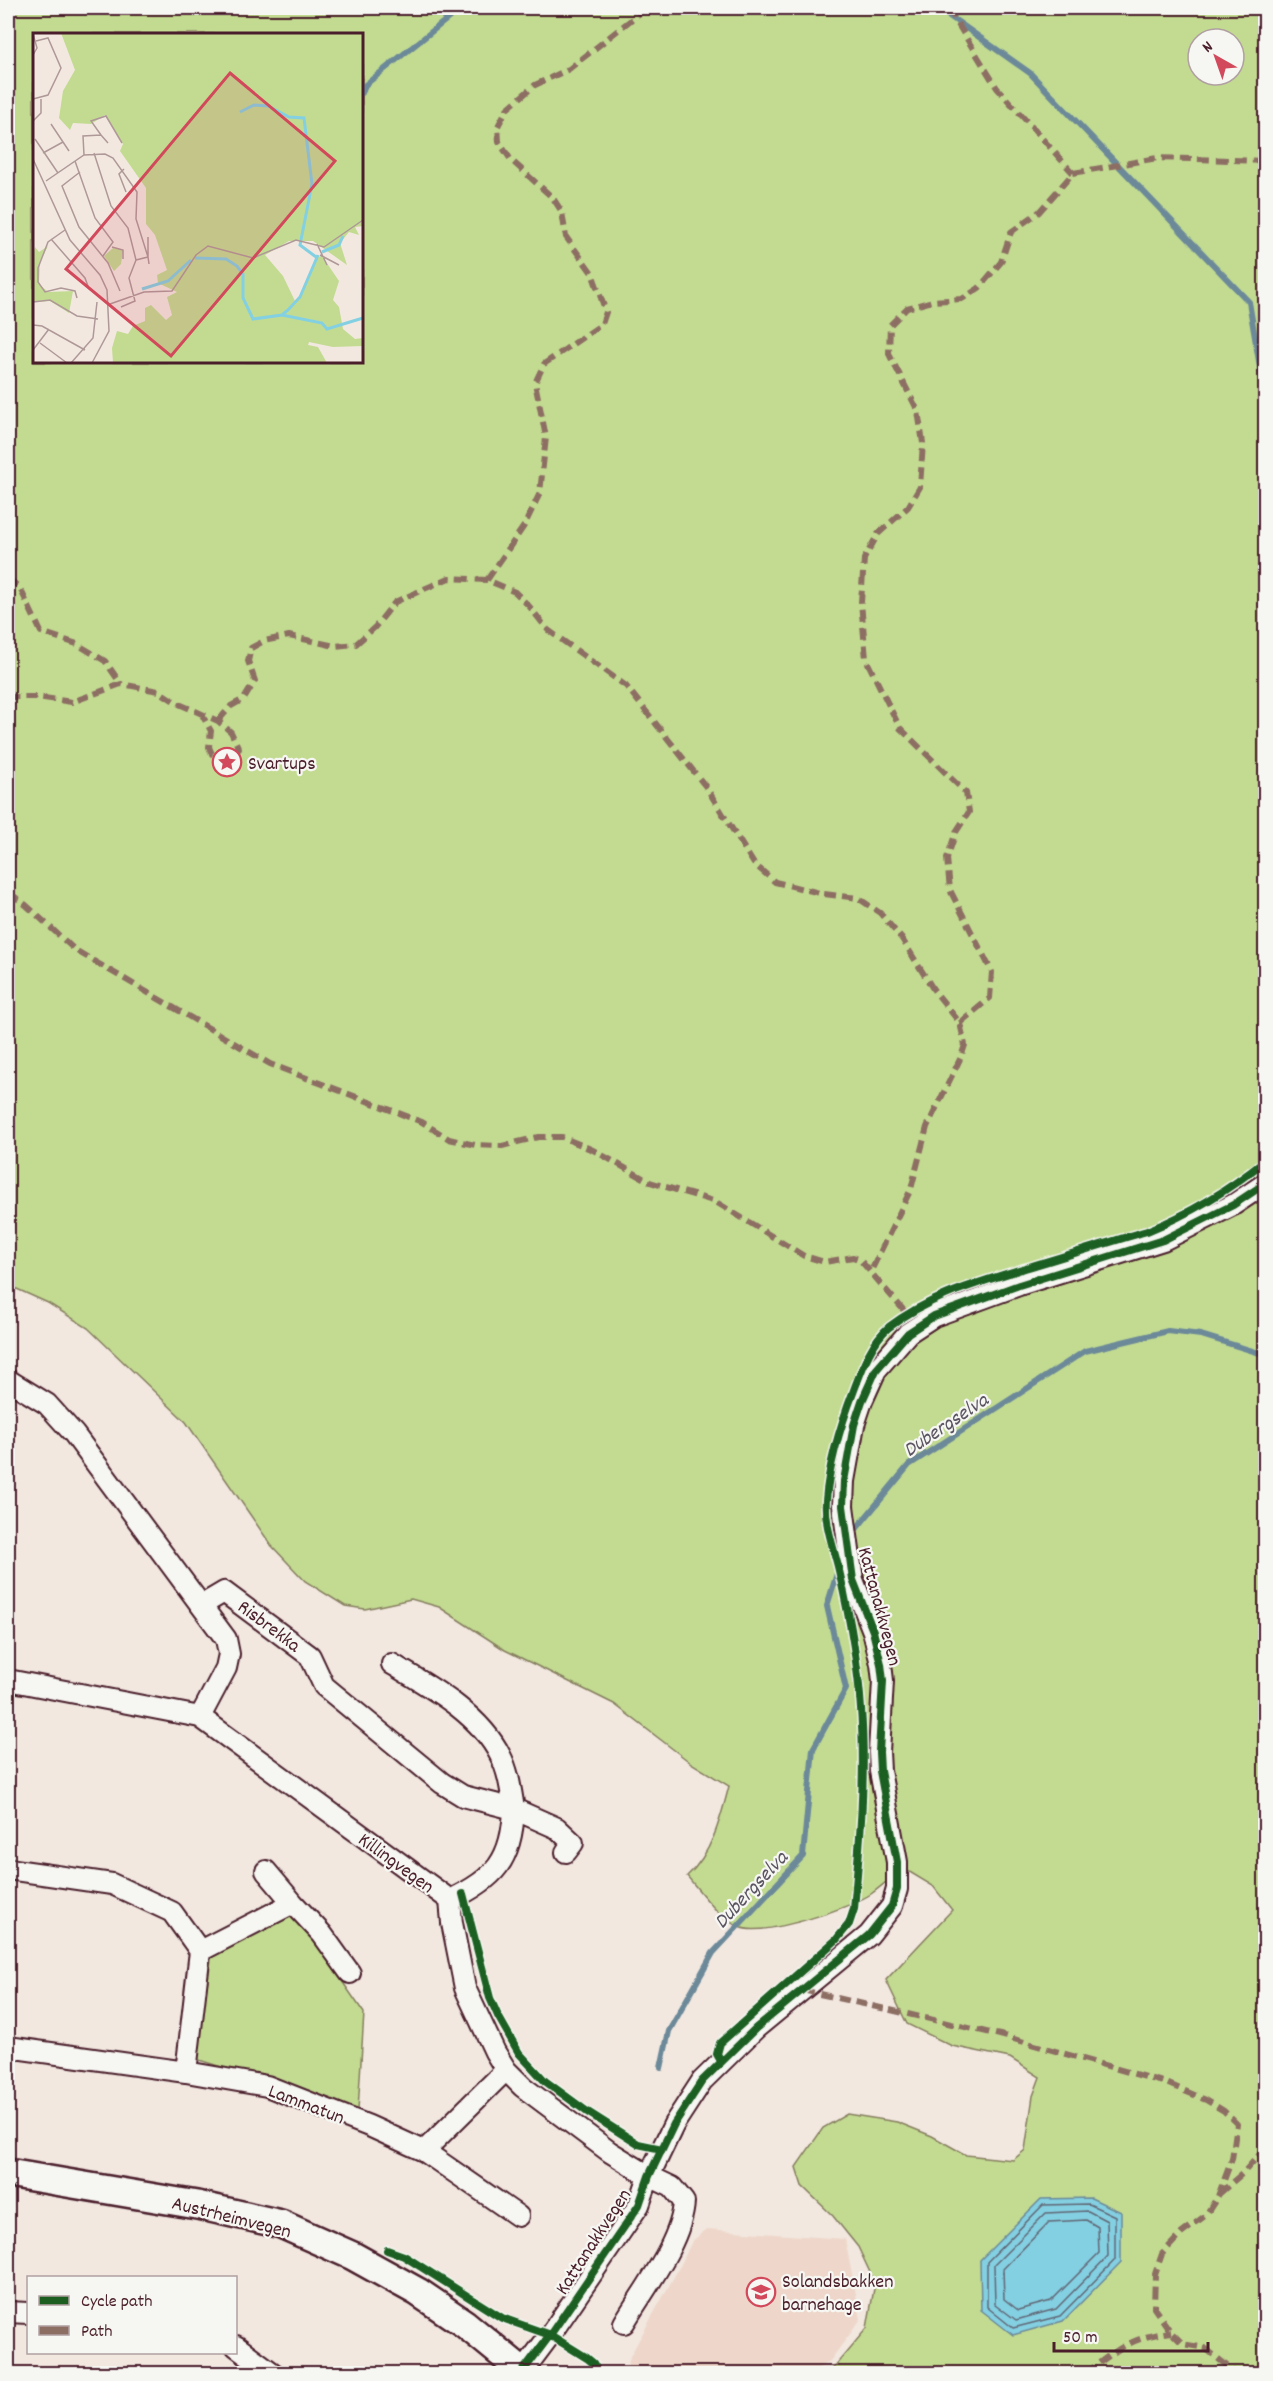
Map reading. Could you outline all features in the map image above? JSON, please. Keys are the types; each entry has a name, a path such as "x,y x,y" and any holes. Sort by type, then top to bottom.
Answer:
{"main road":[{"name":"Austrheimvegen","path":"8,2173 197,2205 281,2224 353,2256 418,2292 465,2324 524,2372"}],"street":[{"name":"Kattanakkvegen","path":"524,2372 639,2205 649,2176 674,2124 702,2081 756,2028 869,1935 887,1914 894,1898 898,1878 897,1862 882,1790 879,1752 883,1697 881,1664 873,1631 853,1580 843,1506 844,1481 854,1425 876,1370 908,1333 934,1316 1019,1285 1163,1240 1233,1205 1266,1183"},
{"path":"8,1380 47,1404 62,1420 226,1639 229,1654 226,1668 200,1717"},
{"name":"Risbrekka","path":"202,1605 224,1592 236,1599 310,1656 324,1686 442,1784 463,1796 514,1809 556,1828 573,1843 566,1852"},
{"path":"392,1664 426,1684 475,1720 500,1754 508,1777 514,1809 513,1833 504,1859 475,1889 450,1900"},
{"name":"Killingvegen","path":"8,1680 200,1717 450,1900 452,1923 465,1988 506,2070 523,2088 610,2152 649,2176"},
{"path":"8,1869 112,1884 172,1912 200,1951 186,2072"},
{"path":"266,1871 322,1934 350,1973"},
{"path":"200,1951 293,1903"},
{"name":"Lammatun","path":"8,2047 267,2086 369,2126 424,2151 518,2216"},
{"path":"424,2151 506,2070"},
{"name":"Kattanakkvegen","path":"624,2323 674,2240 683,2218 684,2202 678,2194 672,2187 649,2176"},
{"path":"8,2312 27,2313"},
{"path":"237,2347 274,2373"}],"shaded area":[{"name":"Solandsbakken barnehage","path":"707,2229 845,2239 861,2319 830,2361 810,2374 635,2374 627,2370 630,2356 692,2241"}],"green space":[{"path":"8,8 1265,8 1265,2373 829,2373 867,2328 875,2283 858,2247 833,2216 802,2186 796,2167 823,2128 847,2114 897,2122 932,2136 966,2155 1013,2160 1025,2150 1033,2096 1040,2077 1010,2058 952,2046 907,2024 886,1980 952,1910 933,1886 903,1868 860,1900 806,1920 750,1929 739,1927 731,1922 711,1904 687,1876 696,1867 709,1846 719,1822 729,1786 691,1763 614,1704 505,1650 439,1607 411,1599 365,1609 345,1606 305,1581 271,1545 186,1422 88,1328 48,1303 8,1285"},
{"path":"293,1910 364,2013 358,2110 196,2059 212,1953"}],"water":[{"path":"1091,2198 1121,2212 1121,2262 1063,2321 1013,2335 981,2310 980,2260 1041,2199"}],"waterway":[{"path":"363,90 365,85 461,8"},
{"path":"938,8 1030,73 1249,302 1262,379 1266,385"},
{"name":"Dubergselva","path":"852,1534 909,1465 1085,1351 1168,1331 1201,1335 1266,1355"},
{"name":"Dubergselva","path":"661,2068 669,2031 713,1953 803,1856 813,1749 846,1689 827,1606 843,1554"}],"marked path":[{"path":"487,580 524,526 540,493 546,437 535,383 544,364 602,324 606,312 592,273 566,237 562,212 553,198 511,160 499,142 498,126 507,109 535,85 569,69 646,8"},
{"path":"948,8 997,88 1073,173"},
{"path":"960,1023 990,998 992,972 950,890 947,858 956,832 969,812 966,793 900,728 866,659 861,602 864,559 878,534 908,507 920,487 923,443 918,411 889,354 890,325 907,308 933,301 962,299 979,288 1001,262 1011,232 1039,212 1073,173 1157,158 1266,161"},
{"path":"8,578 20,588 41,632 77,644 105,661 121,684"},
{"path":"218,721 231,706 244,699 255,681 248,661 251,648 264,641 289,636 335,646 356,644 375,627 395,602 449,578 487,580 515,592 548,630 626,686 706,787 754,864 775,882 824,894 858,898 880,913 902,939 933,989 960,1023 965,1045 961,1057 927,1127 911,1189 871,1271"},
{"path":"8,700 10,697 37,697 72,702 121,684 159,691 177,703 218,721 231,732 239,749 226,757 212,754 209,747 211,731 201,713"},
{"path":"8,898 15,897 26,905 75,950 270,1064 422,1122 449,1139 475,1145 502,1146 538,1137 562,1137 593,1150 650,1182 716,1202 804,1256 825,1262 853,1257 860,1260 907,1314"},
{"path":"802,1990 1000,2035 1166,2083 1206,2100 1224,2111 1237,2124 1232,2159 1218,2196 1206,2215 1181,2234 1162,2254 1155,2274 1154,2308 1171,2332 1183,2344 1205,2348 1237,2374"},
{"path":"1219,2194 1244,2172 1266,2147"},
{"path":"1085,2374 1134,2341 1171,2332"}],"cycle path":[{"path":"721,2061 717,2054 720,2043 836,1940 849,1924 854,1909 863,1784 861,1709 853,1642 844,1592 828,1528 826,1500 840,1430 860,1373 872,1348 889,1327 904,1316 937,1299 990,1279 1147,1231 1209,1200 1266,1160"},
{"path":"523,2371 639,2205 649,2176 674,2124 702,2081 756,2028 869,1935 892,1906 897,1889 897,1862 880,1771 883,1681 881,1664 873,1631 853,1580 843,1506 844,1481 854,1425 876,1370 908,1333 934,1316 1019,1285 1163,1240 1233,1205 1266,1183"},
{"path":"463,1894 490,1998 519,2053 545,2081 586,2111 638,2144 662,2149"},
{"path":"387,2250 404,2256 502,2318 550,2335 587,2358 599,2374"}],"place":[{"name":"Svartups","path":"227,762"},
{"name":"Solandsbakken barnehage","path":"761,2292"}]}
